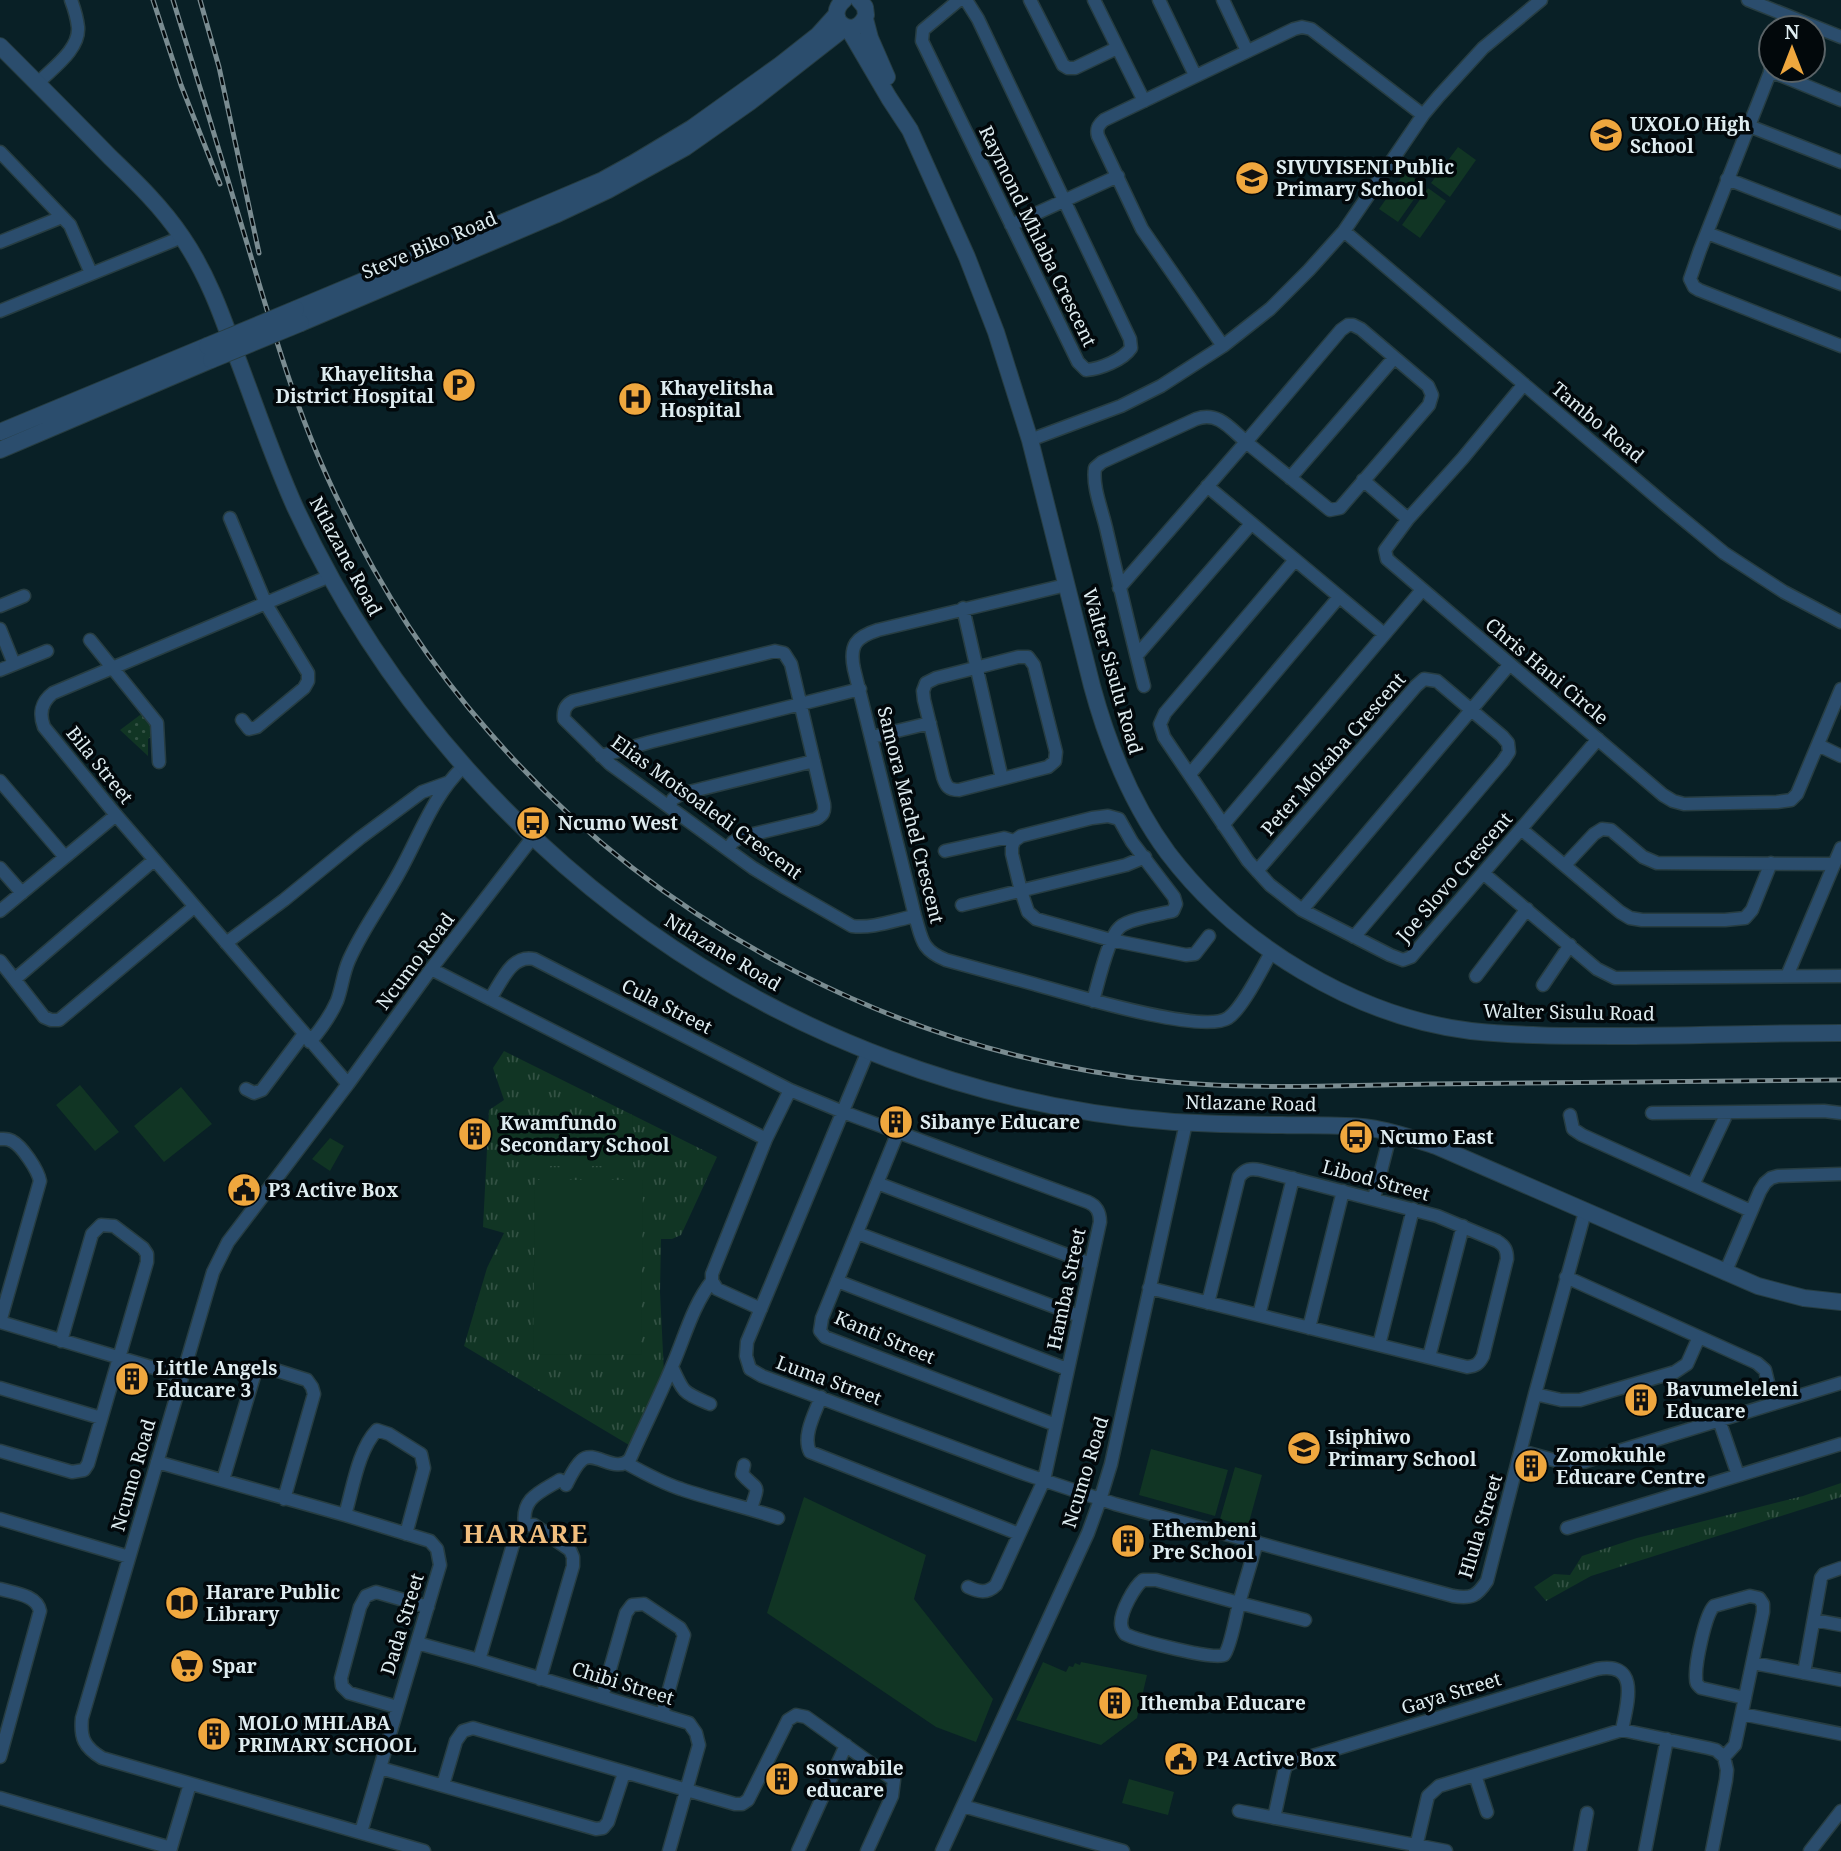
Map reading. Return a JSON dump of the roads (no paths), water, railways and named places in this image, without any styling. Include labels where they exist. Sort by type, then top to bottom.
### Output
[{"type":"street","points":[[37,84],[72,49],[76,41],[78,27],[71,0]]},
{"type":"street","points":[[864,10],[880,0]]},
{"type":"street","name":"Raymond Mhlaba Crescent","points":[[959,0],[925,27],[921,37],[1077,362],[1086,370],[1096,369],[1129,352],[1130,339],[978,19],[966,0]]},
{"type":"street","points":[[1030,0],[1063,65],[1068,68],[1075,68],[1118,48]]},
{"type":"street","points":[[1094,0],[1144,101]]},
{"type":"street","points":[[1159,0],[1195,75]]},
{"type":"street","points":[[1223,0],[1247,51]]},
{"type":"street","points":[[1030,440],[1121,405],[1161,386],[1223,346],[1270,309],[1344,230],[1423,116],[1483,48],[1541,0]]},
{"type":"street","points":[[1748,0],[1774,14]]},
{"type":"street","name":"Steve Biko Road","points":[[0,432],[299,316],[603,180],[692,128],[818,35],[842,13],[856,28],[864,10]]},
{"type":"street","name":"Walter Sisulu Road","points":[[864,10],[870,38],[967,257],[996,332],[1030,440],[1102,724],[1136,802],[1187,876],[1228,917],[1272,951],[1314,978],[1352,998],[1416,1020],[1469,1030],[1550,1036],[1841,1033]]},
{"type":"street","name":"Walter Sisulu Road","points":[[842,13],[889,98],[905,121]]},
{"type":"street","points":[[1223,346],[1150,243],[1098,136],[1097,128],[1104,120],[1195,75],[1302,27],[1311,29],[1423,116]]},
{"type":"street","name":"Ntlazane Road","points":[[0,46],[148,195],[182,237],[210,287],[275,462],[296,509],[330,576],[387,668],[417,710],[503,809],[572,873],[626,916],[703,968],[778,1010],[869,1051],[930,1073],[1018,1098],[1113,1116],[1230,1125],[1338,1125],[1391,1132],[1436,1146],[1725,1273],[1774,1291],[1841,1302]]},
{"type":"street","points":[[1766,84],[1690,279],[1693,287],[1841,346]]},
{"type":"street","points":[[1804,84],[1841,100]]},
{"type":"street","points":[[1749,126],[1841,162]]},
{"type":"street","points":[[0,152],[70,225],[91,273]]},
{"type":"street","points":[[0,171],[13,166]]},
{"type":"street","points":[[1012,225],[1118,176]]},
{"type":"street","points":[[1727,179],[1841,223]]},
{"type":"street","points":[[0,242],[62,217]]},
{"type":"street","name":"Tambo Road","points":[[1344,230],[1724,553],[1784,592],[1841,622]]},
{"type":"street","points":[[1707,233],[1841,284]]},
{"type":"street","points":[[0,310],[182,237]]},
{"type":"street","points":[[1119,588],[1246,442],[1345,327],[1353,326],[1361,330],[1431,390],[1429,405],[1340,508],[1333,510],[1327,509],[1246,442],[1219,419],[1208,415],[1102,462],[1095,468],[1094,477],[1119,588],[1144,686]]},
{"type":"street","name":"Steve Biko Road","points":[[0,450],[209,353]]},
{"type":"street","points":[[1290,478],[1394,358]]},
{"type":"street","name":"Chris Hani Circle","points":[[1524,384],[1408,519],[1388,545],[1384,553],[1387,559],[1672,801],[1684,804],[1791,800],[1797,794],[1841,689]]},
{"type":"street","points":[[1363,480],[1408,519]]},
{"type":"street","points":[[1207,486],[1384,634]]},
{"type":"street","points":[[230,518],[266,604],[308,673],[304,688],[254,728],[249,729],[242,720]]},
{"type":"street","points":[[1137,655],[1251,524]]},
{"type":"street","name":"Joe Slovo Crescent","points":[[1295,560],[1160,721],[1164,737],[1256,871],[1302,910],[1399,959],[1411,957],[1598,739]]},
{"type":"street","name":"Bila Street","points":[[330,576],[53,693],[44,702],[41,715],[44,727],[116,815],[348,1084]]},
{"type":"street","name":"Samora Machel Crescent","points":[[1066,584],[865,634],[852,652],[915,916],[927,950],[946,960],[1116,1007],[1205,1022],[1227,1019],[1245,997],[1272,951]]},
{"type":"street","points":[[1223,825],[1422,590]]},
{"type":"street","points":[[0,606],[24,596]]},
{"type":"street","points":[[1190,774],[1339,597]]},
{"type":"street","points":[[963,608],[1002,779]]},
{"type":"street","points":[[0,629],[13,664]]},
{"type":"street","points":[[90,640],[157,723],[159,762]]},
{"type":"street","points":[[0,670],[47,651]]},
{"type":"street","name":"Elias Motsoaledi Crescent","points":[[800,704],[789,658],[784,653],[775,651],[572,701],[564,710],[564,719],[610,764],[727,849],[784,887],[852,926],[860,927],[915,916]]},
{"type":"street","points":[[1018,657],[1028,657],[1032,660],[1056,757],[1048,767],[959,790],[950,789],[947,787],[930,723],[923,691],[926,683],[1018,657]]},
{"type":"street","points":[[1302,910],[1510,664]]},
{"type":"street","name":"Peter Mokaba Crescent","points":[[1256,871],[1420,681],[1437,681],[1502,736],[1509,752],[1354,937]]},
{"type":"street","points":[[601,756],[860,689]]},
{"type":"street","points":[[727,849],[741,837],[822,816],[825,808],[800,704]]},
{"type":"street","points":[[872,737],[930,723]]},
{"type":"street","points":[[1818,745],[1841,756]]},
{"type":"street","points":[[669,807],[673,799],[681,794],[814,761]]},
{"type":"street","points":[[246,1089],[254,1093],[262,1090],[307,1038],[327,1021],[337,1000],[348,963],[365,928],[400,872],[447,783],[464,766]]},
{"type":"street","points":[[0,781],[65,858]]},
{"type":"street","points":[[226,943],[422,792],[447,783]]},
{"type":"street","points":[[0,911],[116,815]]},
{"type":"street","points":[[1093,1001],[1111,940],[1119,927],[1128,922],[1174,911],[1174,897],[1132,842],[1119,819],[1108,816],[1092,818],[1021,836],[1014,841],[1012,855],[1028,912],[1036,919],[1111,940],[1186,955],[1195,954],[1209,936]]},
{"type":"street","points":[[1521,829],[1630,918],[1642,920],[1745,918],[1749,915],[1771,863]]},
{"type":"street","points":[[1565,865],[1602,829],[1611,830],[1643,858],[1657,863],[1834,864]]},
{"type":"street","name":"Ncumo Road","points":[[424,1851],[102,1758],[89,1750],[81,1733],[82,1718],[181,1376],[217,1262],[228,1242],[533,837]]},
{"type":"street","points":[[945,851],[1004,838],[1014,841]]},
{"type":"street","points":[[1787,976],[1841,848]]},
{"type":"street","points":[[962,905],[1145,858]]},
{"type":"street","points":[[15,979],[154,860]]},
{"type":"street","points":[[0,868],[22,893]]},
{"type":"street","points":[[1483,873],[1601,972],[1615,978],[1841,976]]},
{"type":"street","points":[[0,961],[44,1017],[59,1020],[194,907]]},
{"type":"street","points":[[1476,976],[1527,909]]},
{"type":"street","points":[[1543,985],[1570,945]]},
{"type":"street","name":"Cula Street","points":[[490,999],[514,962],[524,958],[534,959],[790,1090],[843,1112]]},
{"type":"street","points":[[431,969],[766,1139]]},
{"type":"street","name":"Luma Street","points":[[869,1051],[747,1342],[746,1356],[750,1369],[762,1376],[1100,1500]]},
{"type":"street","points":[[525,1525],[527,1504],[533,1496],[563,1483],[582,1459],[620,1465],[630,1459],[672,1367],[696,1306],[712,1281],[712,1274],[766,1139],[790,1090]]},
{"type":"street","name":"Hamba Street","points":[[843,1112],[1091,1203],[1099,1212],[1100,1222],[1044,1480],[996,1585],[983,1592],[968,1587]]},
{"type":"street","points":[[1652,1113],[1841,1113]]},
{"type":"street","points":[[1693,1185],[1727,1113]]},
{"type":"street","points":[[1570,1115],[1573,1129],[1582,1135],[1751,1211]]},
{"type":"street","name":"Ncumo Road","points":[[942,1851],[1061,1595],[1100,1500],[1111,1464],[1186,1123]]},
{"type":"street","name":"Kanti Street","points":[[898,1132],[837,1281],[820,1331],[825,1336],[1056,1425]]},
{"type":"street","points":[[1374,1198],[1391,1132]]},
{"type":"street","points":[[0,1139],[15,1143],[37,1170],[40,1181],[0,1322],[181,1376]]},
{"type":"street","name":"Libod Street","points":[[1208,1303],[1243,1172],[1255,1169],[1293,1178],[1437,1216],[1504,1245],[1507,1259],[1480,1363],[1467,1367],[1429,1357]]},
{"type":"street","points":[[1725,1273],[1765,1183],[1771,1178],[1793,1175],[1841,1174]]},
{"type":"street","points":[[1259,1315],[1293,1178]]},
{"type":"street","points":[[877,1183],[1091,1264]]},
{"type":"street","points":[[1309,1328],[1343,1191]]},
{"type":"street","points":[[1379,1345],[1413,1209]]},
{"type":"street","name":"Hlula Street","points":[[1100,1500],[1466,1598],[1479,1593],[1488,1581],[1585,1212]]},
{"type":"street","points":[[0,1451],[66,1470],[84,1470],[90,1460],[147,1262],[147,1254],[143,1248],[114,1226],[101,1225],[92,1234],[61,1341]]},
{"type":"street","points":[[1149,1288],[1429,1357],[1463,1226]]},
{"type":"street","points":[[857,1233],[1079,1316]]},
{"type":"street","points":[[1566,1278],[1762,1367],[1768,1378],[1773,1403]]},
{"type":"street","points":[[712,1281],[720,1290],[761,1310]]},
{"type":"street","points":[[837,1281],[1068,1369]]},
{"type":"street","points":[[1535,1394],[1561,1401],[1580,1400],[1675,1372],[1687,1364],[1699,1337]]},
{"type":"street","points":[[672,1367],[683,1390],[710,1404]]},
{"type":"street","points":[[222,1480],[255,1373],[269,1368],[307,1380],[314,1394],[284,1499]]},
{"type":"street","points":[[1521,1451],[1557,1461],[1583,1462],[1841,1383]]},
{"type":"street","points":[[0,1388],[101,1418]]},
{"type":"street","points":[[821,1397],[807,1439],[807,1449],[810,1452],[1019,1534]]},
{"type":"street","points":[[1719,1420],[1738,1475]]},
{"type":"street","points":[[345,1515],[368,1440],[377,1430],[389,1434],[421,1454],[424,1468],[406,1534]]},
{"type":"street","points":[[1567,1528],[1841,1444]]},
{"type":"street","name":"Dada Street","points":[[157,1462],[430,1541],[438,1549],[440,1565],[361,1832]]},
{"type":"street","points":[[626,1463],[678,1488],[778,1518]]},
{"type":"street","points":[[744,1465],[742,1474],[757,1490],[751,1508]]},
{"type":"street","points":[[0,1520],[129,1557]]},
{"type":"street","points":[[479,1660],[517,1531],[525,1525],[534,1524],[570,1550],[573,1558],[573,1566],[540,1679]]},
{"type":"street","points":[[1256,1542],[1240,1603],[1228,1648],[1221,1657],[1125,1634],[1121,1625],[1122,1615],[1135,1588],[1143,1580],[1156,1580],[1240,1603],[1305,1620]]},
{"type":"street","points":[[1804,1673],[1821,1578],[1824,1574],[1841,1568]]},
{"type":"street","points":[[0,1589],[33,1599],[39,1605],[40,1611],[0,1757]]},
{"type":"street","points":[[397,1707],[349,1693],[342,1686],[341,1678],[360,1608],[366,1596],[376,1592],[428,1607]]},
{"type":"street","points":[[1724,1757],[1735,1745],[1753,1663],[1763,1612],[1763,1604],[1755,1596],[1711,1609],[1705,1622],[1696,1675],[1701,1688],[1745,1699]]},
{"type":"street","points":[[602,1697],[626,1613],[632,1605],[644,1604],[680,1628],[684,1635],[662,1715]]},
{"type":"street","points":[[1814,1620],[1841,1625]]},
{"type":"street","name":"Chibi Street","points":[[417,1643],[689,1723],[696,1733],[699,1745],[668,1851]]},
{"type":"street","points":[[1753,1663],[1841,1680]]},
{"type":"street","name":"Gaya Street","points":[[1274,1818],[1286,1766],[1293,1762],[1604,1667],[1618,1669],[1625,1675],[1628,1683],[1627,1708],[1622,1730]]},
{"type":"street","points":[[1742,1714],[1841,1734]]},
{"type":"street","points":[[443,1786],[456,1741],[463,1731],[473,1728],[624,1773],[742,1804],[748,1800],[788,1720],[796,1715],[806,1717],[894,1780],[892,1796],[867,1851]]},
{"type":"street","points":[[1416,1848],[1427,1796],[1439,1786],[1622,1730],[1716,1750],[1724,1757],[1726,1780],[1712,1851]]},
{"type":"street","points":[[1645,1851],[1667,1739]]},
{"type":"street","points":[[798,1851],[846,1745]]},
{"type":"street","points":[[380,1768],[596,1829],[603,1828],[608,1822],[624,1773]]},
{"type":"street","points":[[1475,1774],[1488,1812]]},
{"type":"street","points":[[0,1798],[170,1850],[190,1784]]},
{"type":"street","points":[[963,1806],[1123,1851]]},
{"type":"street","points":[[1239,1811],[1416,1848],[1446,1851]]},
{"type":"street","points":[[1810,1851],[1841,1811]]},
{"type":"street","points":[[1580,1851],[1587,1813]]},
{"type":"railway","points":[[153,0],[181,85],[220,184]]},
{"type":"railway","points":[[173,0],[289,380],[326,475],[389,596],[468,707],[558,804],[632,867],[712,924],[797,972],[886,1013],[979,1045],[1074,1068],[1171,1082],[1302,1086],[1841,1080]]},
{"type":"railway","points":[[200,0],[219,67],[259,253]]},
{"type":"place","name":"UXOLO High School","points":[[1606,135]]},
{"type":"place","name":"SIVUYISENI Public Primary School","points":[[1252,178]]},
{"type":"place","name":"Khayelitsha District Hospital","points":[[459,385]]},
{"type":"place","name":"Khayelitsha Hospital","points":[[635,399]]},
{"type":"place","name":"Ncumo West","points":[[533,823]]},
{"type":"place","name":"Sibanye Educare","points":[[896,1122]]},
{"type":"place","name":"Kwamfundo Secondary School","points":[[475,1134]]},
{"type":"place","name":"Ncumo East","points":[[1356,1137]]},
{"type":"place","name":"P3 Active Box","points":[[244,1190]]},
{"type":"place","name":"Little Angels Educare 3","points":[[132,1379]]},
{"type":"place","name":"Bavumeleleni Educare","points":[[1641,1400]]},
{"type":"place","name":"Isiphiwo Primary School","points":[[1304,1448]]},
{"type":"place","name":"Zomokuhle Educare Centre","points":[[1531,1466]]},
{"type":"place","name":"Ethembeni Pre School","points":[[1128,1541]]},
{"type":"place","name":"Harare Public Library","points":[[182,1603]]},
{"type":"place","name":"Spar","points":[[187,1666]]},
{"type":"place","name":"Ithemba Educare","points":[[1115,1703]]},
{"type":"place","name":"MOLO MHLABA PRIMARY SCHOOL","points":[[214,1734]]},
{"type":"place","name":"P4 Active Box","points":[[1181,1759]]},
{"type":"place","name":"sonwabile educare","points":[[782,1779]]},
{"type":"district","name":"HARARE","points":[[526,1533]]}]
